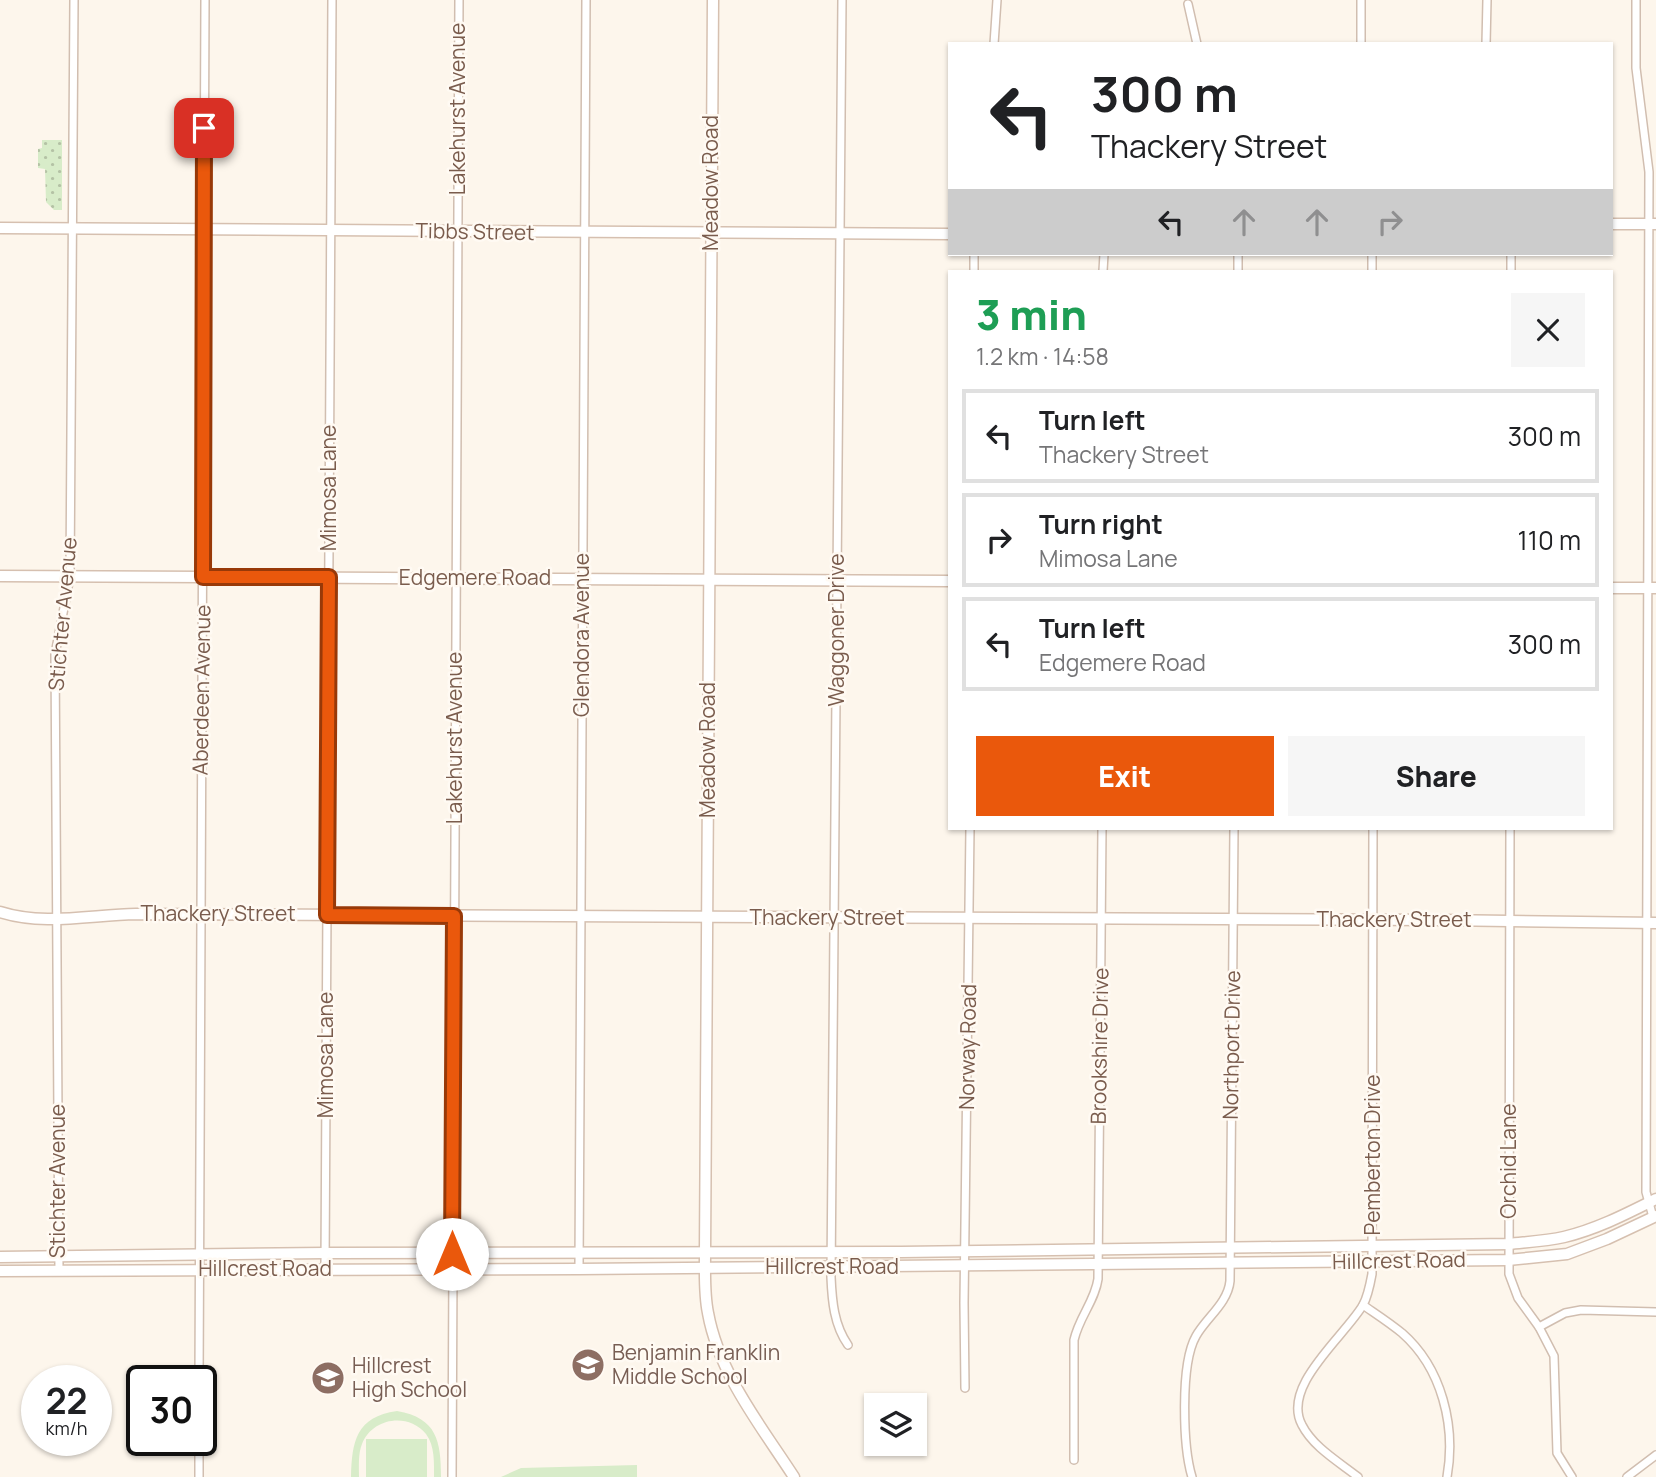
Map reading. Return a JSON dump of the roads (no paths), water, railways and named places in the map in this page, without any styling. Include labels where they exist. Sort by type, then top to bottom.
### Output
[{"type":"street","name":"Stichter Avenue","points":[[58,1271],[55,654],[70,577],[74,0]]},
{"type":"street","name":"Aberdeen Avenue","points":[[199,1365],[205,0]]},
{"type":"street","name":"Mimosa Lane","points":[[325,1269],[332,0]]},
{"type":"street","name":"Lakehurst Avenue","points":[[452,1477],[459,0]]},
{"type":"street","name":"Glendora Avenue","points":[[579,1269],[586,0]]},
{"type":"street","name":"Meadow Road","points":[[713,0],[705,1268],[708,1314],[719,1351],[728,1372],[794,1477]]},
{"type":"street","name":"Waggoner Drive","points":[[842,0],[831,1260],[833,1306],[839,1328],[848,1345]]},
{"type":"street","points":[[994,42],[997,0]]},
{"type":"street","points":[[1361,0],[1361,42]]},
{"type":"street","points":[[1486,42],[1487,0]]},
{"type":"street","points":[[1636,0],[1636,68],[1647,151],[1652,224],[1654,1217]]},
{"type":"street","points":[[1188,4],[1197,42]]},
{"type":"street","points":[[1613,223],[1652,224]]},
{"type":"street","name":"Tibbs Street","points":[[0,228],[948,234]]},
{"type":"street","name":"Edgemere Road","points":[[0,576],[948,581]]},
{"type":"street","points":[[1613,587],[1652,588]]},
{"type":"street","name":"Norway Road","points":[[965,1388],[970,830]]},
{"type":"street","name":"Brookshire Drive","points":[[1074,1460],[1074,1340],[1079,1322],[1095,1295],[1098,1265],[1102,830]]},
{"type":"street","name":"Northport Drive","points":[[1230,1263],[1234,830]]},
{"type":"street","name":"Pemberton Drive","points":[[1357,1477],[1311,1438],[1299,1418],[1297,1404],[1300,1391],[1308,1377],[1363,1305],[1370,1287],[1373,1262],[1373,830]]},
{"type":"street","name":"Orchid Lane","points":[[1510,830],[1508,1260],[1513,1288],[1539,1327],[1556,1363],[1557,1453],[1572,1477]]},
{"type":"street","name":"Thackery Street","points":[[0,912],[30,919],[57,920],[114,914],[200,914],[1652,923]]},
{"type":"street","name":"Hillcrest Road","points":[[0,1271],[705,1268],[966,1251],[1509,1244],[1563,1237],[1623,1216],[1652,1201]]},
{"type":"street","name":"Hillcrest Road","points":[[0,1257],[325,1253],[705,1253],[966,1266],[1508,1260],[1567,1254],[1654,1217]]},
{"type":"street","points":[[1192,1477],[1186,1450],[1187,1361],[1196,1335],[1227,1294],[1230,1287],[1230,1263]]},
{"type":"street","points":[[1363,1305],[1404,1335],[1443,1393],[1448,1421],[1447,1477]]},
{"type":"street","points":[[1539,1327],[1565,1313],[1581,1310],[1656,1312]]},
{"type":"street","points":[[1627,1477],[1656,1455]]},
{"type":"street","points":[[199,1456],[199,1477]]},
{"type":"place","name":"Benjamin Franklin Middle School","points":[[588,1365]]},
{"type":"place","name":"Hillcrest High School","points":[[328,1378]]}]
